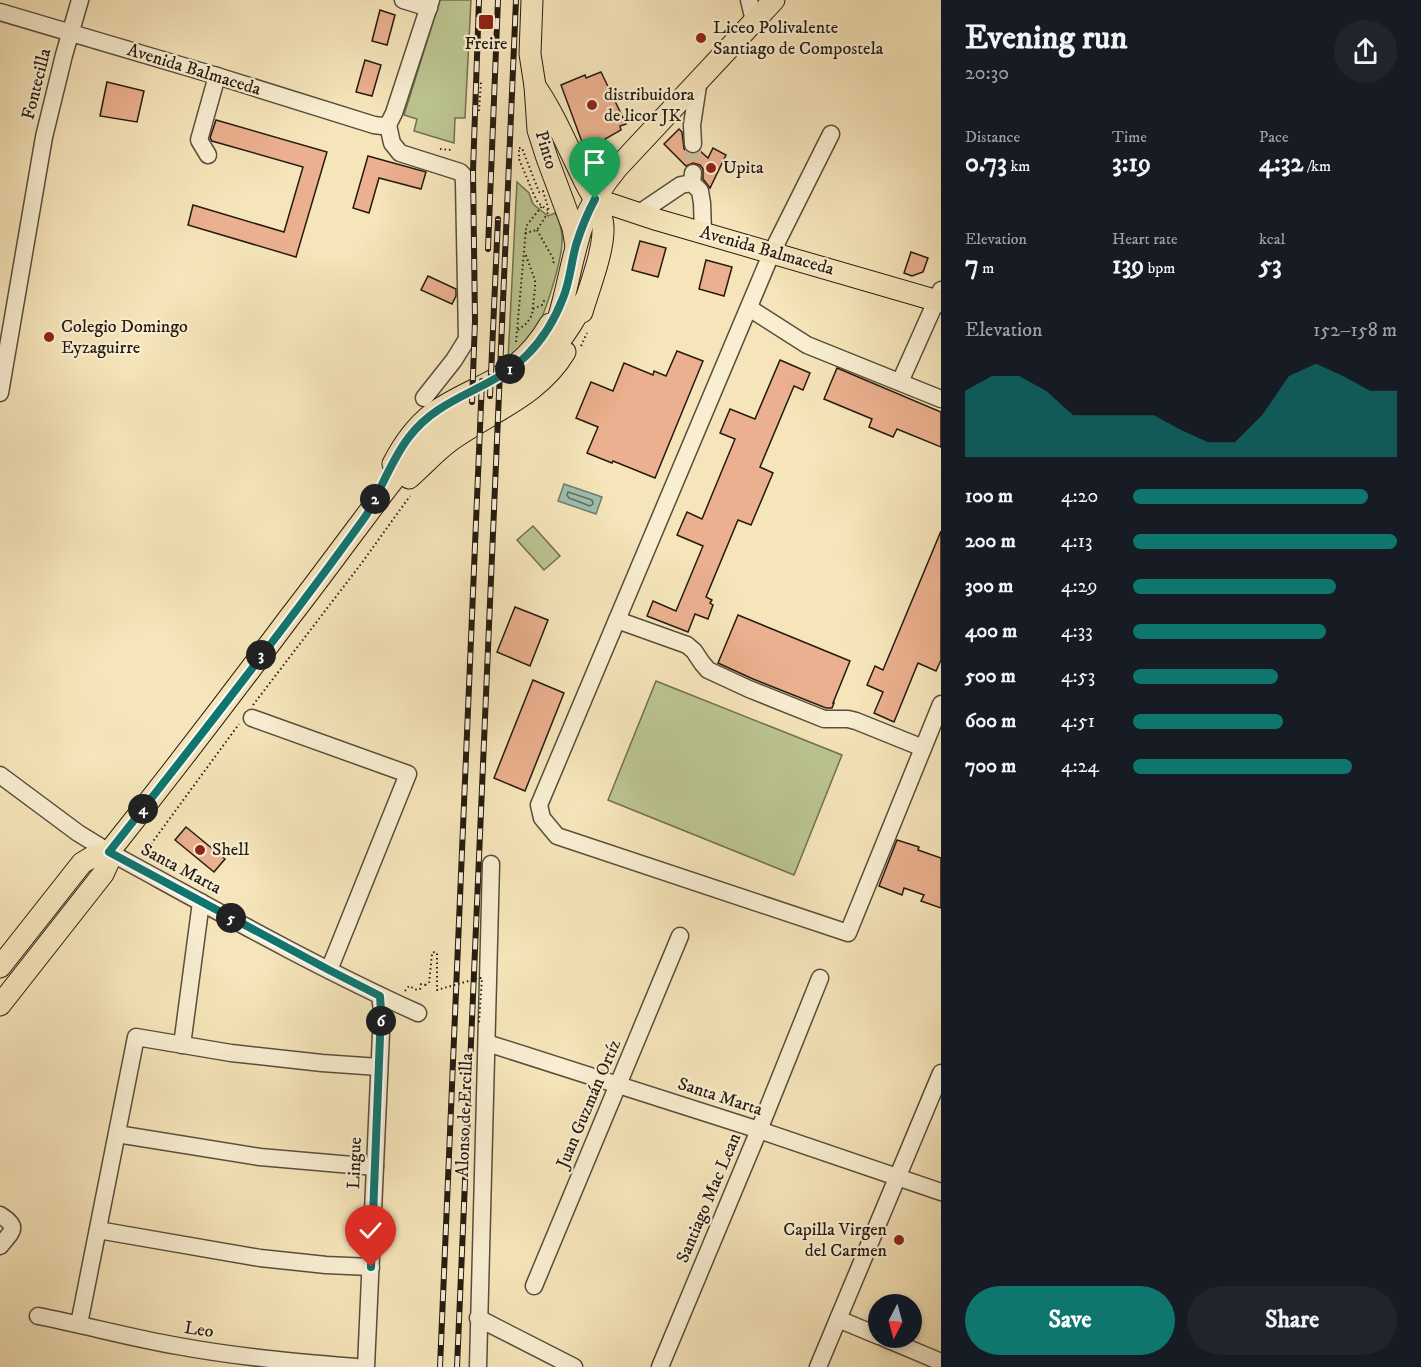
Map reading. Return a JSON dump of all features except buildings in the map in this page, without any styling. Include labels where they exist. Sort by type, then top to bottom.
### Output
[{"type":"main road","name":"Pinto","points":[[532,0],[530,54],[535,86],[536,117],[542,142],[573,228],[576,246]]},
{"type":"main road","points":[[367,514],[399,452],[411,434],[426,419],[447,404],[502,375],[526,356],[546,332],[554,319],[554,298],[584,223],[602,187],[617,168],[774,0]]},
{"type":"main road","name":"Pinto","points":[[535,86],[553,114],[602,218],[603,235],[585,300]]},
{"type":"main road","name":"Avenida Balmaceda","points":[[595,199],[703,233],[939,297]]},
{"type":"main road","points":[[539,363],[558,322],[554,298]]},
{"type":"main road","points":[[0,967],[82,863],[109,852],[229,699],[367,514],[425,442],[456,417],[508,386],[539,363],[568,331],[585,300]]},
{"type":"main road","points":[[367,514],[451,441],[515,402],[547,376],[564,354],[579,321],[585,300]]},
{"type":"main road","points":[[0,1005],[103,874],[110,861],[109,852]]},
{"type":"street","name":"Fontecilla","points":[[0,393],[5,334],[44,137],[80,0]]},
{"type":"street","points":[[404,0],[430,4],[395,110],[388,124],[392,143],[400,153],[460,172],[464,182],[466,339],[454,360],[424,398]]},
{"type":"street","points":[[749,0],[754,21]]},
{"type":"street","name":"Avenida Balmaceda","points":[[0,12],[374,125],[388,124]]},
{"type":"street","points":[[208,155],[199,140],[217,76]]},
{"type":"street","points":[[693,144],[692,125],[699,79]]},
{"type":"street","points":[[831,134],[772,252],[539,805],[542,818],[557,836],[848,933],[941,704]]},
{"type":"street","points":[[638,214],[693,178],[700,191],[703,233]]},
{"type":"street","points":[[900,382],[939,297]]},
{"type":"street","points":[[749,308],[807,345],[941,399]]},
{"type":"street","points":[[617,620],[687,645],[708,670],[749,690],[824,718],[856,721],[923,747]]},
{"type":"street","points":[[247,717],[408,774],[329,970]]},
{"type":"street","name":"Santa Marta","points":[[0,775],[78,833],[109,852],[329,970],[418,1013]]},
{"type":"street","name":"Alonso de Ercilla","points":[[478,1367],[492,864]]},
{"type":"street","points":[[182,1045],[201,902]]},
{"type":"street","name":"Juan Guzmán Ortíz","points":[[534,1286],[680,936]]},
{"type":"street","name":"Santiago Mac Lean","points":[[660,1367],[820,978]]},
{"type":"street","name":"Lingue","points":[[366,1367],[380,996]]},
{"type":"street","points":[[79,1324],[136,1037],[278,1059],[379,1068]]},
{"type":"street","name":"Santa Marta","points":[[487,1043],[759,1130],[941,1192]]},
{"type":"street","points":[[818,1367],[941,1072]]},
{"type":"street","points":[[117,1134],[260,1157],[375,1167]]},
{"type":"street","points":[[0,1215],[10,1221],[13,1227],[0,1246]]},
{"type":"street","points":[[98,1230],[260,1258],[371,1267]]},
{"type":"street","name":"Leo","points":[[38,1316],[201,1350],[356,1367]]},
{"type":"street","points":[[478,1318],[574,1367]]},
{"type":"street","points":[[838,1319],[868,1331]]},
{"type":"street","points":[[908,1348],[941,1362]]},
{"type":"path","points":[[479,111],[481,82]]},
{"type":"path","points":[[525,233],[537,230],[549,211],[543,191],[539,192],[522,148],[519,148],[519,159],[534,195],[549,211]]},
{"type":"path","points":[[516,342],[525,233],[527,225],[542,206]]},
{"type":"path","points":[[537,230],[554,260],[552,269]]},
{"type":"path","points":[[517,331],[530,320],[533,309],[535,280],[524,250]]},
{"type":"path","points":[[533,309],[554,298]]},
{"type":"path","points":[[580,347],[588,330]]},
{"type":"path","points":[[135,866],[361,564],[412,492]]},
{"type":"path","points":[[425,985],[429,983],[433,952],[437,953],[437,990],[482,978],[479,1023]]},
{"type":"green space","points":[[440,0],[471,0],[465,118],[455,118],[454,143],[414,131],[417,119],[404,115]]},
{"type":"green space","points":[[517,182],[529,193],[533,204],[548,216],[555,213],[561,229],[562,245],[556,274],[535,333],[522,349],[508,360]]},
{"type":"green space","points":[[533,526],[560,556],[544,570],[517,540]]},
{"type":"green space","points":[[656,681],[842,755],[794,875],[608,800]]},
{"type":"water","points":[[564,484],[602,497],[596,514],[558,501]]},
{"type":"tunnel","points":[[693,144],[693,173]]},
{"type":"railway","points":[[472,402],[475,321],[473,171],[479,0]]},
{"type":"railway","points":[[488,249],[498,0]]},
{"type":"railway","points":[[457,1367],[516,0]]},
{"type":"railway","points":[[490,396],[498,219]]},
{"type":"railway","points":[[440,1367],[482,381]]},
{"type":"place","name":"Freire","points":[[486,22]]},
{"type":"place","name":"Liceo Polivalente Santiago de Compostela","points":[[701,38]]},
{"type":"place","name":"distribuidora de licor JK","points":[[592,105]]},
{"type":"place","name":"Upita","points":[[711,168]]},
{"type":"place","name":"Colegio Domingo Eyzaguirre","points":[[49,337]]},
{"type":"place","name":"Shell","points":[[200,850]]},
{"type":"place","name":"Capilla Virgen del Carmen","points":[[899,1240]]},
{"type":"route","points":[[371,1267],[380,996],[109,852],[222,708],[367,514],[399,452],[411,434],[426,419],[447,404],[515,366],[546,332],[564,297],[576,246],[595,199]]}]
